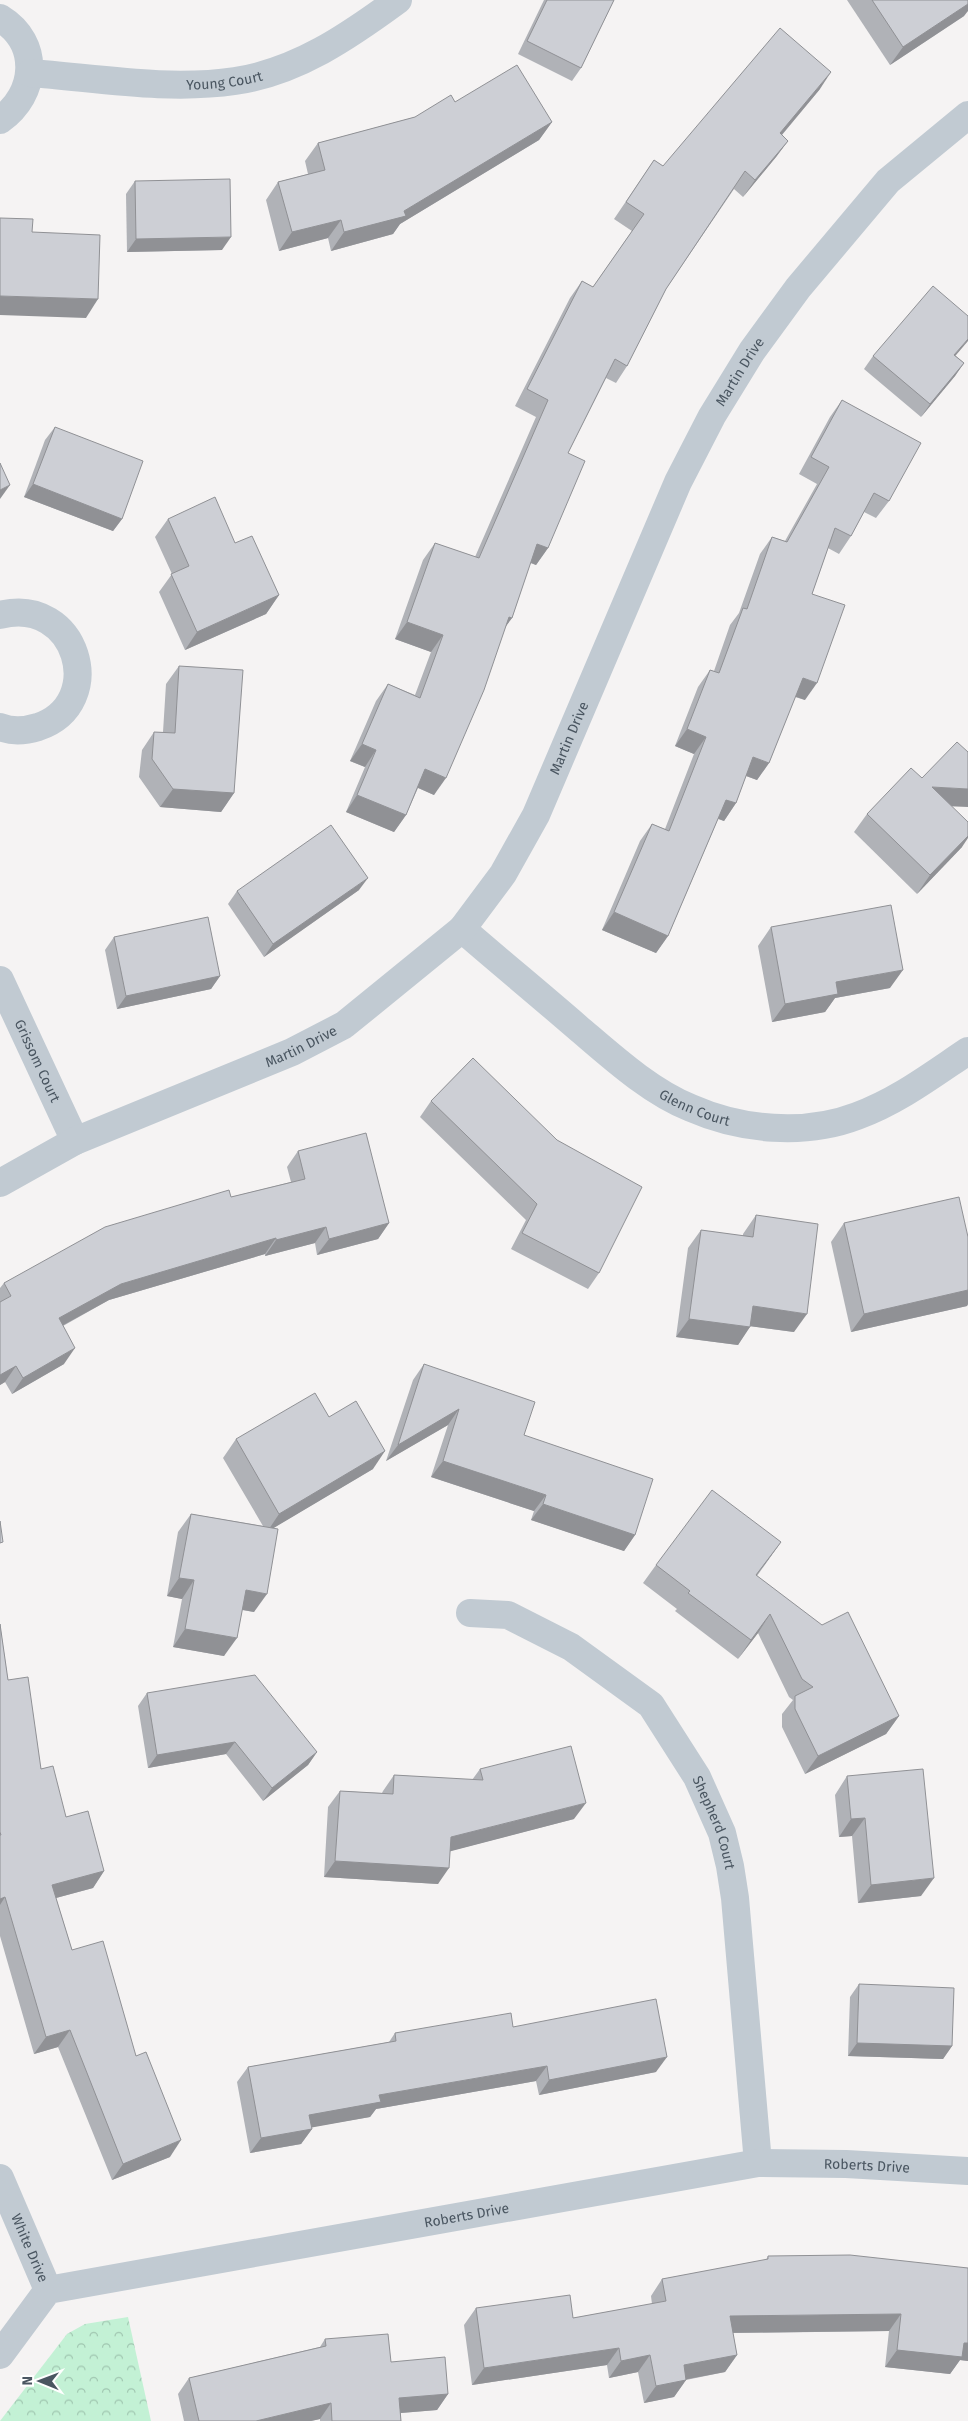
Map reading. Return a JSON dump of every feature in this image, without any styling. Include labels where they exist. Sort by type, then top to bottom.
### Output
[{"type":"street","name":"Young Court","points":[[30,74],[179,85],[236,81],[281,69],[313,55],[355,32],[398,0]]},
{"type":"street","points":[[0,18],[9,23],[21,37],[28,55],[30,74],[24,94],[13,111],[0,120]]},
{"type":"street","name":"Martin Drive","points":[[0,1183],[75,1141],[292,1052],[344,1026],[462,929],[503,874],[536,816],[678,482],[712,416],[752,351],[798,288],[888,181],[968,114]]},
{"type":"street","points":[[0,615],[20,611],[38,615],[55,624],[68,638],[76,656],[78,674],[74,694],[63,712],[47,724],[28,730],[7,730],[0,727]]},
{"type":"street","name":"Glenn Court","points":[[462,929],[608,1053],[668,1096],[690,1108],[725,1121],[780,1128],[828,1124],[856,1116],[899,1098],[968,1051]]},
{"type":"street","name":"Grissom Court","points":[[0,980],[75,1141]]},
{"type":"street","name":"Shepherd Court","points":[[470,1613],[508,1615],[570,1646],[651,1705],[697,1777],[722,1833],[730,1866],[735,1898],[758,2162]]},
{"type":"street","name":"Roberts Drive","points":[[48,2290],[758,2162],[856,2164],[968,2171]]},
{"type":"street","name":"White Drive","points":[[0,2178],[48,2290]]},
{"type":"street","points":[[0,2355],[48,2290]]},
{"type":"green space","points":[[128,2317],[151,2421],[0,2421],[67,2334],[85,2324]]},
{"type":"building","points":[[547,0],[614,0],[581,68],[527,41]]},
{"type":"building","points":[[872,0],[968,0],[968,4],[903,47]]},
{"type":"building","points":[[780,28],[831,72],[780,133],[788,141],[755,180],[745,171],[666,289],[627,366],[615,359],[568,453],[585,461],[548,548],[537,544],[512,618],[509,617],[484,690],[446,778],[425,769],[406,815],[357,795],[376,750],[362,744],[388,684],[420,698],[443,635],[407,622],[435,543],[479,558],[548,400],[527,389],[582,281],[593,287],[644,214],[626,202],[654,160],[663,166]]},
{"type":"building","points":[[517,65],[552,122],[404,211],[406,216],[344,232],[341,220],[292,232],[278,182],[325,170],[318,143],[415,117],[451,95],[455,102]]},
{"type":"building","points":[[230,179],[231,237],[136,239],[135,181]]},
{"type":"building","points":[[0,218],[33,219],[32,232],[100,235],[98,299],[0,296]]},
{"type":"building","points":[[933,286],[968,316],[968,339],[954,355],[964,363],[930,404],[873,356]]},
{"type":"building","points":[[842,400],[921,443],[889,501],[874,493],[851,536],[835,528],[812,594],[845,605],[817,683],[803,678],[769,763],[753,757],[736,803],[726,800],[668,936],[614,912],[652,824],[669,831],[706,737],[687,729],[710,670],[719,673],[743,608],[747,609],[772,537],[787,542],[829,467],[811,457]]},
{"type":"building","points":[[55,427],[143,461],[122,519],[33,484]]},
{"type":"building","points":[[0,463],[10,485],[0,490]]},
{"type":"building","points":[[215,497],[235,543],[252,536],[279,595],[197,632],[171,574],[189,566],[168,519]]},
{"type":"building","points":[[179,666],[243,670],[234,793],[173,789],[152,759],[154,732],[175,733]]},
{"type":"building","points":[[957,742],[968,752],[968,789],[932,787],[968,822],[968,836],[930,875],[867,814],[911,768],[922,778]]},
{"type":"building","points":[[331,825],[368,878],[273,944],[237,891]]},
{"type":"building","points":[[891,905],[903,970],[836,982],[838,994],[785,1004],[771,927]]},
{"type":"building","points":[[208,917],[220,976],[126,996],[114,937]]},
{"type":"building","points":[[473,1058],[557,1140],[642,1187],[599,1273],[522,1233],[537,1204],[431,1101]]},
{"type":"building","points":[[366,1133],[389,1223],[329,1239],[326,1227],[276,1240],[276,1238],[121,1284],[59,1318],[75,1348],[23,1378],[16,1366],[0,1375],[0,1302],[11,1296],[4,1283],[105,1227],[229,1190],[231,1197],[305,1179],[298,1151]]},
{"type":"building","points":[[959,1197],[968,1237],[968,1290],[864,1314],[844,1223]]},
{"type":"building","points":[[756,1215],[818,1224],[807,1314],[753,1306],[750,1327],[689,1319],[701,1230],[753,1237]]},
{"type":"building","points":[[424,1364],[535,1402],[524,1435],[653,1479],[635,1535],[543,1504],[546,1495],[443,1461],[459,1409],[398,1445]]},
{"type":"building","points":[[315,1393],[329,1417],[356,1401],[385,1451],[279,1514],[236,1439]]},
{"type":"building","points":[[712,1490],[781,1542],[756,1575],[822,1625],[848,1612],[899,1716],[818,1756],[795,1709],[795,1696],[813,1687],[802,1679],[770,1614],[751,1640],[688,1593],[690,1591],[656,1565]]},
{"type":"building","points":[[191,1514],[278,1529],[267,1594],[246,1590],[237,1638],[185,1629],[194,1580],[179,1578]]},
{"type":"building","points":[[0,1521],[3,1542],[0,1543]]},
{"type":"building","points":[[0,1624],[8,1680],[28,1677],[41,1769],[53,1766],[66,1817],[88,1811],[104,1871],[52,1885],[72,1950],[103,1941],[136,2056],[146,2052],[181,2140],[123,2164],[70,2030],[46,2037],[5,1897],[0,1899]]},
{"type":"building","points":[[255,1675],[317,1752],[272,1788],[235,1742],[157,1755],[147,1693]]},
{"type":"building","points":[[571,1746],[586,1803],[451,1837],[449,1868],[335,1861],[340,1791],[393,1794],[394,1775],[483,1780],[480,1769]]},
{"type":"building","points":[[923,1769],[934,1878],[871,1885],[865,1818],[851,1819],[847,1776]]},
{"type":"building","points":[[859,1984],[954,1988],[952,2046],[857,2043]]},
{"type":"building","points":[[656,1999],[667,2057],[549,2080],[547,2066],[379,2095],[381,2102],[309,2115],[312,2129],[261,2138],[248,2067],[396,2041],[395,2033],[511,2013],[513,2027]]},
{"type":"building","points":[[850,2255],[968,2268],[968,2343],[964,2343],[962,2357],[897,2350],[901,2314],[730,2316],[737,2355],[684,2365],[686,2380],[656,2386],[650,2355],[621,2361],[619,2348],[484,2368],[476,2308],[570,2295],[573,2318],[666,2301],[662,2279],[768,2259],[768,2256]]},
{"type":"building","points":[[388,2334],[391,2362],[445,2357],[448,2394],[399,2398],[401,2421],[332,2421],[331,2403],[256,2421],[199,2421],[189,2378],[326,2346],[325,2339]]}]
